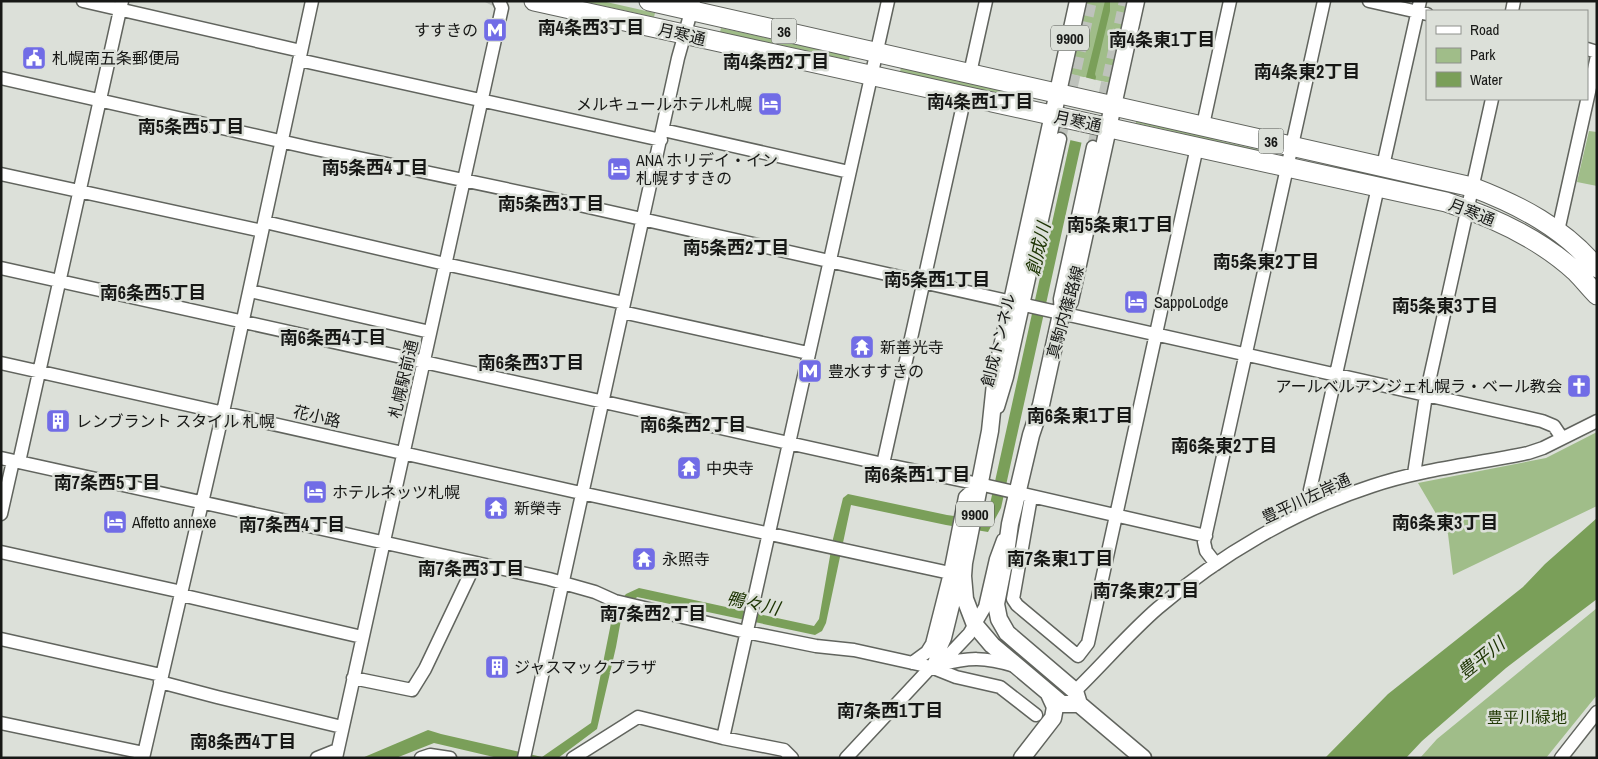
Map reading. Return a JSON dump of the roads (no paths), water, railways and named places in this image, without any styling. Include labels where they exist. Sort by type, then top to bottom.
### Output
[{"type":"highway","name":"月寒通","points":[[534,1],[1446,202],[1468,209],[1519,232],[1550,251],[1576,272],[1597,295]]},
{"type":"highway","name":"月寒通","points":[[649,1],[693,6],[876,52],[1472,187],[1497,196],[1528,211],[1558,231],[1588,257],[1597,268]]},
{"type":"main road","name":"真駒内篠路線","points":[[1078,1],[1053,115],[1035,308],[1041,405],[1031,436],[1010,524],[1006,553],[996,597],[999,620],[1014,640],[1077,698],[1062,704],[992,646],[975,625],[965,599],[964,563],[978,499],[985,486],[996,374],[1035,308],[1070,301],[1136,1]]},
{"type":"main road","points":[[1022,758],[1053,718],[1055,707],[1049,694]]},
{"type":"main road","name":"9900","points":[[1077,698],[1142,758]]},
{"type":"street","points":[[83,1],[121,5],[300,55],[482,100],[849,172]]},
{"type":"street","points":[[1,723],[143,755],[223,412],[312,1]]},
{"type":"street","points":[[723,738],[828,262],[888,1]]},
{"type":"street","points":[[970,73],[986,1]]},
{"type":"street","points":[[1203,125],[1230,1]]},
{"type":"street","points":[[1216,564],[1204,547],[1206,536],[1324,1]]},
{"type":"street","points":[[1369,1],[1421,9],[1383,166]]},
{"type":"street","name":"札幌駅前通","points":[[336,754],[503,3]]},
{"type":"street","points":[[1,514],[11,461],[40,372],[121,5]]},
{"type":"street","points":[[525,755],[623,307],[693,6]]},
{"type":"street","points":[[1588,96],[1597,56]]},
{"type":"street","points":[[1,78],[1542,421],[1554,426],[1562,438]]},
{"type":"street","points":[[883,464],[965,96]]},
{"type":"street","points":[[1414,474],[1426,395],[1492,100]]},
{"type":"street","points":[[1558,231],[1587,100]]},
{"type":"street","name":"創成トンネル","points":[[1035,308],[1060,140]]},
{"type":"street","points":[[1035,308],[1060,299],[1093,147]]},
{"type":"street","points":[[1018,494],[1013,599],[1017,605],[1078,656],[1088,643],[1197,147]]},
{"type":"street","points":[[1,174],[445,264],[808,353]]},
{"type":"street","points":[[1310,490],[1378,187]]},
{"type":"street","points":[[1,268],[1206,536]]},
{"type":"street","points":[[250,291],[430,332]]},
{"type":"street","name":"花小路","points":[[1,363],[583,494],[950,573]]},
{"type":"street","name":"豊平川左岸通","points":[[1077,698],[1157,609],[1216,564],[1272,530],[1323,504],[1373,485],[1414,474],[1528,453],[1597,421]]},
{"type":"street","points":[[11,461],[563,583],[596,592],[615,601],[631,605],[748,622],[816,646],[854,650],[931,667],[956,677],[1000,687],[1036,715]]},
{"type":"street","points":[[912,663],[927,652],[932,644],[950,573],[965,496],[985,486]]},
{"type":"street","points":[[846,758],[931,667],[951,653],[969,634],[985,607],[996,559],[1010,524]]},
{"type":"street","points":[[1,552],[362,637]]},
{"type":"street","points":[[931,667],[943,644],[964,563]]},
{"type":"street","points":[[354,678],[412,690],[425,669],[475,564]]},
{"type":"street","points":[[1,639],[161,678],[217,698],[342,728]]},
{"type":"street","points":[[931,667],[960,660],[980,658],[1016,666]]},
{"type":"street","points":[[1560,758],[1597,712]]},
{"type":"street","points":[[573,758],[638,717],[723,738],[784,750],[792,758]]},
{"type":"street","points":[[317,758],[336,754]]},
{"type":"street","points":[[427,757],[450,758]]},
{"type":"water","points":[[1105,1],[1110,1],[1110,11],[1095,74],[1096,77],[1001,508],[988,532],[851,505],[826,623],[822,631],[815,635],[637,597],[622,614],[597,729],[558,758],[498,758],[434,743],[396,758],[362,758],[428,730],[542,757],[591,723],[614,608],[626,594],[639,588],[814,626],[819,619],[833,539],[843,498],[848,494],[947,515],[983,520],[990,504],[1069,146]]},
{"type":"water","name":"豊平川","points":[[1597,518],[1597,599],[1506,668],[1422,741],[1406,758],[1325,758],[1388,694],[1523,587],[1545,564]]},
{"type":"waterway","name":"鴨々川","points":[[985,511],[991,508]]},
{"type":"tunnel","points":[[1060,139],[1091,1]]},
{"type":"tunnel","points":[[1093,147],[1125,1]]},
{"type":"place","name":"すすきの","points":[[495,30]]},
{"type":"place","name":"札幌南五条郵便局","points":[[34,58]]},
{"type":"place","name":"メルキュールホテル札幌","points":[[770,104]]},
{"type":"place","name":"ANA ホリデイ・イン 札幌すすきの","points":[[619,169]]},
{"type":"place","name":"SappoLodge","points":[[1136,302]]},
{"type":"place","name":"新善光寺","points":[[862,347]]},
{"type":"place","name":"豊水すすきの","points":[[810,371]]},
{"type":"place","name":"アールベルアンジェ札幌ラ・ベール教会","points":[[1579,386]]},
{"type":"place","name":"レンブラント スタイル 札幌","points":[[58,421]]},
{"type":"place","name":"中央寺","points":[[689,468]]},
{"type":"place","name":"ホテルネッツ札幌","points":[[315,492]]},
{"type":"place","name":"新榮寺","points":[[496,508]]},
{"type":"place","name":"Affetto annexe","points":[[115,522]]},
{"type":"place","name":"永照寺","points":[[644,559]]},
{"type":"place","name":"ジャスマックプラザ","points":[[497,667]]},
{"type":"district","name":"南4条西3丁目","points":[[591,27]]},
{"type":"district","name":"南4条東1丁目","points":[[1162,39]]},
{"type":"district","name":"南4条西2丁目","points":[[776,61]]},
{"type":"district","name":"南4条東2丁目","points":[[1307,71]]},
{"type":"district","name":"南4条西1丁目","points":[[980,101]]},
{"type":"district","name":"南5条西5丁目","points":[[191,126]]},
{"type":"district","name":"南5条西4丁目","points":[[375,167]]},
{"type":"district","name":"南5条西3丁目","points":[[551,203]]},
{"type":"district","name":"南5条東1丁目","points":[[1120,224]]},
{"type":"district","name":"南5条西2丁目","points":[[736,247]]},
{"type":"district","name":"南5条東2丁目","points":[[1266,261]]},
{"type":"district","name":"南5条西1丁目","points":[[937,279]]},
{"type":"district","name":"南6条西5丁目","points":[[153,292]]},
{"type":"district","name":"南5条東3丁目","points":[[1445,305]]},
{"type":"district","name":"南6条西4丁目","points":[[333,337]]},
{"type":"district","name":"南6条西3丁目","points":[[531,362]]},
{"type":"district","name":"南6条東1丁目","points":[[1080,415]]},
{"type":"district","name":"南6条西2丁目","points":[[693,424]]},
{"type":"district","name":"南6条東2丁目","points":[[1224,445]]},
{"type":"district","name":"南6条西1丁目","points":[[917,474]]},
{"type":"district","name":"南7条西5丁目","points":[[107,482]]},
{"type":"district","name":"南6条東3丁目","points":[[1445,522]]},
{"type":"district","name":"南7条西4丁目","points":[[292,524]]},
{"type":"district","name":"南7条東1丁目","points":[[1060,558]]},
{"type":"district","name":"南7条西3丁目","points":[[471,568]]},
{"type":"district","name":"南7条東2丁目","points":[[1146,590]]},
{"type":"district","name":"南7条西2丁目","points":[[653,613]]},
{"type":"district","name":"南7条西1丁目","points":[[890,710]]},
{"type":"district","name":"南8条西4丁目","points":[[243,741]]},
{"type":"water label","name":"創成川","points":[[1038,249]]},
{"type":"park label","name":"豊平川緑地","points":[[1527,717]]}]
